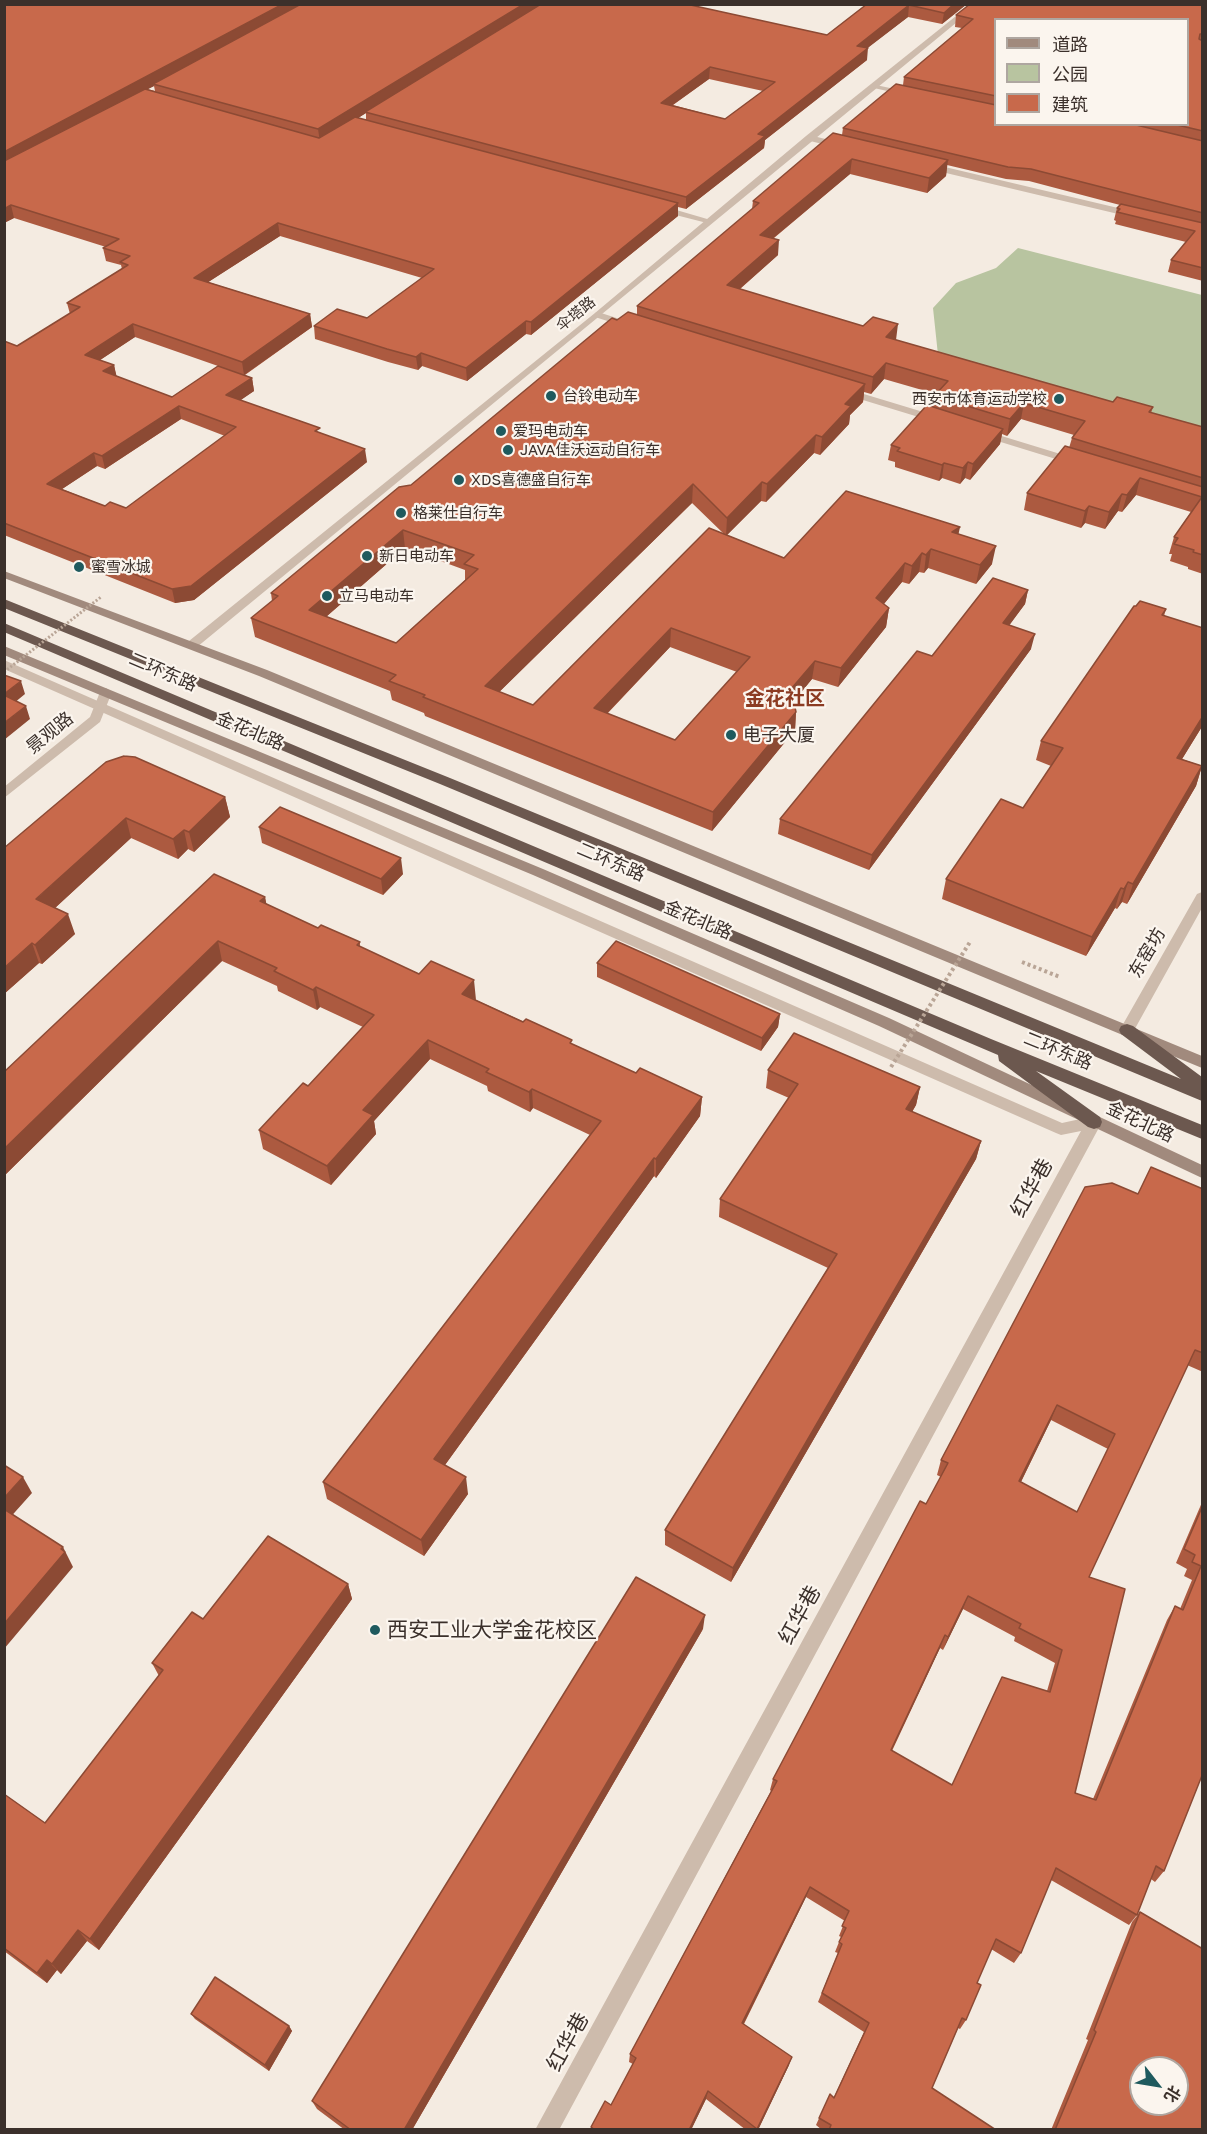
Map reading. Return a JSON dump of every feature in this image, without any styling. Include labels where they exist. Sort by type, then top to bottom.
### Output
[{"type":"highway","name":"二环东路","points":[[4,603],[445,782],[1203,1095]]},
{"type":"highway","name":"二环东路","points":[[4,627],[985,1043],[1203,1132]]},
{"type":"highway","points":[[1127,1030],[1203,1086]]},
{"type":"highway","points":[[985,1043],[1094,1122]]},
{"type":"main road","points":[[4,574],[193,644],[1203,1062]]},
{"type":"main road","name":"金花北路","points":[[4,650],[538,872],[885,1022],[1203,1172]]},
{"type":"street","name":"伞塔路","points":[[193,644],[598,315],[809,138],[976,4]]},
{"type":"street","points":[[874,86],[918,96]]},
{"type":"street","points":[[809,138],[855,149]]},
{"type":"street","points":[[923,165],[1141,216]]},
{"type":"street","points":[[598,315],[644,329]]},
{"type":"street","points":[[837,389],[951,424]]},
{"type":"street","points":[[974,431],[1088,466]]},
{"type":"street","points":[[4,664],[1061,1129],[1094,1122]]},
{"type":"street","name":"景观路","points":[[4,794],[96,719],[106,692]]},
{"type":"street","name":"东窑坊","points":[[1127,1030],[1203,897]]},
{"type":"street","name":"红华巷","points":[[546,2130],[1094,1122]]},
{"type":"lane","points":[[652,206],[710,221]]},
{"type":"path","points":[[4,672],[102,597]]},
{"type":"path","points":[[891,1067],[970,942]]},
{"type":"green space","points":[[1018,248],[1202,295],[1202,431],[938,355],[933,308],[956,283],[996,268]]},
{"type":"building","points":[[4,4],[283,4],[4,152]]},
{"type":"building","points":[[301,4],[524,4],[318,129],[153,84]]},
{"type":"building","points":[[541,4],[686,4],[827,35],[867,4],[954,4],[944,13],[909,5],[857,46],[868,48],[758,134],[765,136],[686,197],[365,112]],"holes":[[[710,67],[775,82],[725,119],[661,103]]]},
{"type":"building","points":[[970,4],[1203,4],[1203,34],[1200,34],[1199,39],[1203,41],[1203,131],[1182,126],[1189,126],[1189,18],[994,18],[994,96],[904,77],[973,19],[956,15]]},
{"type":"building","points":[[896,84],[994,105],[994,126],[1140,126],[1203,141],[1203,213],[1031,169],[1008,167],[843,128]]},
{"type":"building","points":[[145,89],[319,138],[355,117],[678,203],[531,322],[526,321],[466,368],[421,353],[416,357],[387,349],[314,326],[337,309],[367,318],[434,269],[278,223],[194,278],[310,314],[242,362],[133,324],[85,355],[114,365],[103,371],[172,397],[218,366],[252,378],[226,395],[320,428],[315,431],[365,449],[191,586],[172,589],[4,523],[4,341],[17,346],[80,307],[67,303],[128,265],[120,262],[130,256],[103,248],[119,239],[11,205],[4,209],[4,161]],"holes":[[[179,406],[236,427],[126,508],[110,502],[105,506],[47,484],[94,453],[102,456]]]},
{"type":"building","points":[[833,133],[948,160],[929,178],[852,159],[760,235],[779,240],[727,285],[863,326],[873,317],[898,324],[886,337],[1113,402],[1117,397],[1153,407],[1149,412],[1203,427],[1203,478],[1072,438],[1085,421],[1024,403],[1010,419],[934,396],[948,381],[886,363],[873,377],[637,306],[759,203],[753,201]]},
{"type":"building","points":[[1121,204],[1203,223],[1203,268],[1171,260],[1195,231],[1117,212]]},
{"type":"building","points":[[628,312],[865,384],[845,404],[851,406],[822,437],[816,435],[767,484],[762,482],[727,518],[693,484],[485,686],[533,705],[709,528],[784,558],[846,491],[960,527],[952,532],[996,546],[980,565],[931,549],[926,555],[922,553],[912,566],[905,563],[876,598],[889,608],[841,668],[815,661],[791,689],[796,712],[713,812],[423,697],[425,695],[389,681],[396,675],[251,618],[278,596],[271,593],[399,487],[411,485],[612,318],[617,320]],"holes":[[[403,530],[474,555],[464,564],[478,569],[396,643],[309,610]],[[671,628],[750,657],[675,740],[594,708]]]},
{"type":"building","points":[[927,405],[1003,429],[973,464],[968,462],[963,468],[944,463],[942,465],[897,451],[900,448],[891,445]]},
{"type":"building","points":[[1065,446],[1203,487],[1203,555],[1174,544],[1178,538],[1174,537],[1202,497],[1140,478],[1127,495],[1122,494],[1109,512],[1089,506],[1085,511],[1027,493]]},
{"type":"building","points":[[993,578],[1028,590],[1003,623],[1035,634],[872,855],[780,819],[917,651],[932,656]]},
{"type":"building","points":[[1140,601],[1166,609],[1162,615],[1203,628],[1203,716],[1177,758],[1202,766],[1133,884],[1128,882],[1124,889],[1121,888],[1092,937],[946,879],[1001,799],[1023,808],[1063,748],[1041,741],[1134,606]]},
{"type":"building","points":[[4,675],[21,681],[4,694]]},
{"type":"building","points":[[4,695],[26,706],[4,723]]},
{"type":"building","points":[[124,756],[135,757],[225,797],[189,832],[184,830],[173,839],[126,818],[36,899],[68,914],[35,945],[32,943],[4,968],[4,848],[106,762]]},
{"type":"building","points":[[280,807],[401,858],[381,879],[259,827]]},
{"type":"building","points":[[214,874],[265,897],[260,901],[318,928],[321,925],[360,942],[357,945],[419,974],[431,961],[474,980],[462,994],[523,1022],[526,1019],[572,1040],[570,1043],[636,1073],[640,1068],[702,1097],[656,1159],[654,1158],[434,1459],[466,1477],[421,1540],[323,1482],[601,1121],[532,1089],[529,1092],[486,1072],[489,1069],[428,1040],[363,1110],[373,1115],[327,1166],[259,1130],[303,1083],[308,1086],[374,1015],[316,987],[313,990],[274,971],[277,968],[218,941],[4,1149],[4,1072]]},
{"type":"building","points":[[616,941],[780,1014],[762,1038],[597,963]]},
{"type":"building","points":[[794,1033],[920,1087],[906,1109],[981,1141],[733,1568],[665,1530],[837,1254],[720,1199],[798,1084],[768,1070]]},
{"type":"building","points":[[1151,1167],[1203,1189],[1203,1353],[1195,1350],[1089,1577],[1125,1589],[1075,1793],[1096,1800],[1175,1606],[1183,1610],[1201,1566],[1192,1562],[1195,1555],[1184,1549],[1203,1505],[1203,1773],[1164,1871],[1156,1866],[1137,1915],[1056,1868],[1021,1953],[996,1939],[977,1983],[981,1985],[966,2020],[962,2018],[932,2088],[996,2130],[829,2130],[831,2125],[819,2118],[830,2094],[834,2098],[869,2023],[822,1993],[842,1944],[839,1942],[846,1928],[842,1926],[849,1911],[810,1887],[742,2023],[792,2057],[757,2129],[708,2091],[689,2130],[595,2130],[591,2127],[605,2101],[611,2105],[636,2058],[630,2054],[777,1781],[773,1779],[920,1501],[926,1504],[948,1463],[941,1460],[1085,1187],[1112,1183],[1138,1194]],"holes":[[[1057,1405],[1115,1434],[1077,1512],[1019,1481]],[[968,1596],[1021,1624],[1019,1628],[1062,1650],[1050,1692],[1002,1677],[952,1785],[891,1750],[945,1635],[948,1637]]]},
{"type":"building","points":[[4,1465],[23,1477],[4,1498]]},
{"type":"building","points":[[4,1509],[63,1547],[61,1549],[65,1552],[4,1624]]},
{"type":"building","points":[[268,1536],[348,1584],[90,1939],[78,1930],[52,1964],[47,1960],[37,1973],[4,1948],[4,1794],[45,1823],[163,1670],[152,1663],[192,1612],[203,1619]]},
{"type":"building","points":[[636,1577],[705,1615],[404,2130],[351,2130],[312,2101]]},
{"type":"building","points":[[1140,1912],[1203,1949],[1203,2130],[1055,2130],[1096,2032],[1094,2030]]},
{"type":"building","points":[[215,1977],[289,2026],[265,2065],[191,2014]]},
{"type":"place","name":"台铃电动车","points":[[551,396]]},
{"type":"place","name":"西安市体育运动学校","points":[[1059,399]]},
{"type":"place","name":"爱玛电动车","points":[[501,431]]},
{"type":"place","name":"JAVA佳沃运动自行车","points":[[508,450]]},
{"type":"place","name":"XDS喜德盛自行车","points":[[459,480]]},
{"type":"place","name":"格莱仕自行车","points":[[401,513]]},
{"type":"place","name":"新日电动车","points":[[367,556]]},
{"type":"place","name":"蜜雪冰城","points":[[79,567]]},
{"type":"place","name":"立马电动车","points":[[327,596]]},
{"type":"place","name":"电子大厦","points":[[731,735]]},
{"type":"place","name":"西安工业大学金花校区","points":[[375,1630]]},
{"type":"district","name":"金花社区","points":[[785,699]]}]
